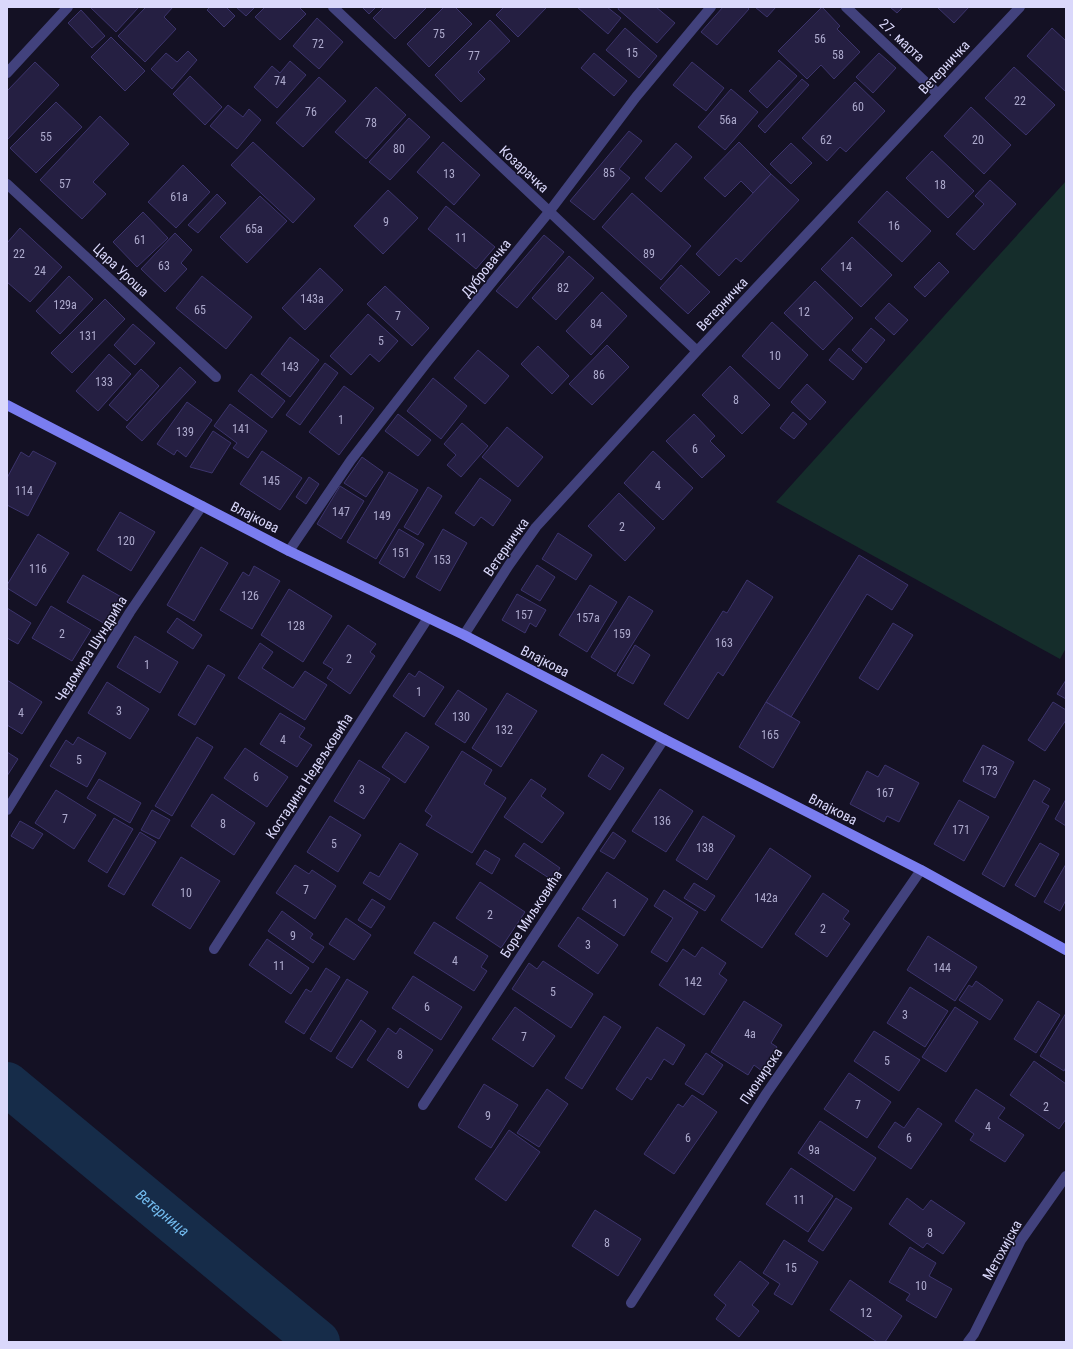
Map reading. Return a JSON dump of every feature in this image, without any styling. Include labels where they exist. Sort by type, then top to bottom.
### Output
[{"type":"main road","name":"Влајкова","points":[[7,405],[289,551],[464,635],[921,870],[1066,950]]},
{"type":"street","points":[[7,73],[68,7]]},
{"type":"street","name":"Козарачка","points":[[333,7],[697,351]]},
{"type":"street","name":"Дубровачка","points":[[289,551],[351,460],[428,361],[549,212],[636,97],[711,7]]},
{"type":"street","name":"27. марта","points":[[846,7],[938,94]]},
{"type":"street","name":"Ветерничка","points":[[464,635],[509,565],[536,527],[697,351],[1020,7]]},
{"type":"street","name":"Цара Уроша","points":[[7,184],[216,377]]},
{"type":"street","name":"Чедомира Шундрића","points":[[7,810],[130,612],[202,506]]},
{"type":"street","name":"Костадина Недељковића","points":[[214,950],[428,618]]},
{"type":"street","name":"Боре Миљковића","points":[[423,1105],[664,739]]},
{"type":"street","name":"Пионирска","points":[[631,1303],[766,1094],[921,870]]},
{"type":"street","name":"Метохијска","points":[[968,1342],[974,1334],[1021,1240],[1066,1176]]},
{"type":"green space","points":[[1066,181],[1066,648],[1060,659],[776,502]]},
{"type":"building","points":[[90,7],[137,7],[138,8],[116,32]]},
{"type":"building","points":[[146,7],[173,7],[164,17],[176,29],[145,62],[118,36]]},
{"type":"building","points":[[210,7],[226,7],[235,16],[224,27],[207,10]]},
{"type":"building","points":[[236,7],[255,7],[246,16]]},
{"type":"building","points":[[265,7],[299,7],[306,14],[280,40],[255,17]]},
{"type":"building","points":[[362,7],[376,7],[369,14]]},
{"type":"building","points":[[384,7],[427,7],[395,39],[373,18]]},
{"type":"building","points":[[444,7],[455,7],[472,24],[429,67],[407,44]]},
{"type":"building","points":[[504,7],[546,8],[518,37],[496,15]]},
{"type":"building","points":[[577,7],[607,7],[621,18],[608,34]]},
{"type":"building","points":[[619,7],[656,7],[675,23],[657,43],[618,9]]},
{"type":"building","points":[[723,7],[747,7],[749,9],[717,45],[701,32]]},
{"type":"building","points":[[755,7],[776,7],[767,17]]},
{"type":"building","points":[[822,7],[840,26],[837,29],[860,52],[834,79],[821,65],[807,79],[778,51]]},
{"type":"building","points":[[890,7],[903,7],[897,13]]},
{"type":"building","points":[[937,7],[969,7],[954,23]]},
{"type":"building","points":[[81,10],[105,36],[92,48],[68,23]]},
{"type":"building","points":[[317,18],[343,42],[319,69],[293,46]]},
{"type":"building","points":[[490,20],[510,41],[478,72],[485,79],[461,102],[435,75]]},
{"type":"building","points":[[625,28],[657,56],[639,78],[606,50]]},
{"type":"building","points":[[1052,28],[1066,41],[1065,91],[1027,56]]},
{"type":"building","points":[[111,37],[145,71],[125,91],[91,57]]},
{"type":"building","points":[[188,51],[197,60],[172,89],[151,69],[166,53],[177,62]]},
{"type":"building","points":[[594,53],[627,81],[614,96],[581,68]]},
{"type":"building","points":[[879,53],[896,68],[873,93],[856,77]]},
{"type":"building","points":[[779,60],[797,76],[767,108],[749,91]]},
{"type":"building","points":[[290,61],[306,75],[277,108],[254,87],[272,66],[280,73]]},
{"type":"building","points":[[35,62],[59,85],[7,140],[7,91]]},
{"type":"building","points":[[692,62],[724,88],[706,111],[673,85]]},
{"type":"building","points":[[1014,67],[1055,105],[1026,135],[985,98]]},
{"type":"building","points":[[190,76],[222,107],[205,125],[173,94]]},
{"type":"building","points":[[319,77],[346,101],[303,147],[276,123]]},
{"type":"building","points":[[802,79],[809,85],[765,133],[758,126]]},
{"type":"building","points":[[855,82],[885,111],[846,152],[840,147],[827,161],[802,138]]},
{"type":"building","points":[[376,87],[406,115],[366,159],[335,132]]},
{"type":"building","points":[[731,89],[758,112],[725,150],[698,127]]},
{"type":"building","points":[[56,102],[82,127],[36,173],[10,148]]},
{"type":"building","points":[[228,105],[243,117],[249,109],[261,120],[237,149],[210,126]]},
{"type":"building","points":[[971,107],[1011,145],[984,174],[944,136]]},
{"type":"building","points":[[100,116],[129,144],[93,182],[106,194],[82,219],[40,180]]},
{"type":"building","points":[[409,118],[430,137],[390,180],[369,162]]},
{"type":"building","points":[[629,131],[642,141],[619,169],[630,178],[594,220],[570,201]]},
{"type":"building","points":[[253,142],[315,199],[293,223],[231,165]]},
{"type":"building","points":[[443,142],[480,175],[454,205],[417,172]]},
{"type":"building","points":[[739,142],[771,174],[753,193],[741,181],[725,197],[704,178]]},
{"type":"building","points":[[676,143],[692,157],[661,192],[645,178]]},
{"type":"building","points":[[791,143],[812,163],[791,184],[770,164]]},
{"type":"building","points":[[932,151],[974,191],[948,218],[906,178]]},
{"type":"building","points":[[183,165],[210,192],[176,228],[148,202]]},
{"type":"building","points":[[771,174],[799,200],[741,262],[736,258],[719,276],[696,254]]},
{"type":"building","points":[[990,180],[1016,204],[974,250],[956,234],[984,204],[975,196]]},
{"type":"building","points":[[388,190],[418,218],[383,254],[354,226]]},
{"type":"building","points":[[887,191],[931,231],[902,262],[858,222]]},
{"type":"building","points":[[632,193],[691,246],[661,280],[602,227]]},
{"type":"building","points":[[217,194],[226,203],[198,233],[188,225]]},
{"type":"building","points":[[260,196],[287,221],[247,263],[220,237]]},
{"type":"building","points":[[446,206],[495,247],[476,269],[428,229]]},
{"type":"building","points":[[143,212],[168,238],[137,267],[113,242]]},
{"type":"building","points":[[20,228],[62,267],[30,302],[7,282],[7,243]]},
{"type":"building","points":[[175,233],[192,250],[181,263],[187,269],[165,292],[141,269]]},
{"type":"building","points":[[544,235],[564,252],[517,308],[496,291]]},
{"type":"building","points":[[852,237],[892,275],[861,307],[821,269]]},
{"type":"building","points":[[569,256],[594,278],[556,320],[532,298]]},
{"type":"building","points":[[939,262],[949,272],[925,297],[914,287]]},
{"type":"building","points":[[681,265],[710,292],[688,314],[660,288]]},
{"type":"building","points":[[320,268],[343,290],[305,330],[282,308]]},
{"type":"building","points":[[69,276],[93,299],[60,334],[36,311]]},
{"type":"building","points":[[202,276],[252,317],[226,349],[176,308]]},
{"type":"building","points":[[815,281],[853,318],[823,350],[784,313]]},
{"type":"building","points":[[385,286],[429,328],[412,346],[367,304]]},
{"type":"building","points":[[602,292],[627,316],[591,355],[566,331]]},
{"type":"building","points":[[105,299],[125,319],[72,373],[51,353]]},
{"type":"building","points":[[889,303],[908,320],[894,335],[875,318]]},
{"type":"building","points":[[368,314],[398,341],[379,362],[370,354],[351,375],[330,356]]},
{"type":"building","points":[[772,322],[808,355],[779,389],[742,356]]},
{"type":"building","points":[[133,324],[155,343],[135,365],[114,345]]},
{"type":"building","points":[[871,328],[885,340],[866,363],[852,350]]},
{"type":"building","points":[[290,337],[319,360],[290,397],[261,374]]},
{"type":"building","points":[[607,345],[629,367],[592,405],[569,384]]},
{"type":"building","points":[[538,346],[569,376],[552,394],[521,364]]},
{"type":"building","points":[[839,348],[862,368],[853,380],[829,360]]},
{"type":"building","points":[[478,350],[509,376],[485,404],[454,378]]},
{"type":"building","points":[[109,354],[131,374],[98,411],[76,391]]},
{"type":"building","points":[[325,363],[338,373],[300,425],[286,415]]},
{"type":"building","points":[[730,366],[770,405],[742,434],[702,395]]},
{"type":"building","points":[[180,367],[196,382],[142,441],[126,427]]},
{"type":"building","points":[[141,369],[159,386],[127,421],[109,405]]},
{"type":"building","points":[[251,374],[285,401],[272,418],[238,391]]},
{"type":"building","points":[[433,378],[467,406],[441,439],[407,411]]},
{"type":"building","points":[[807,384],[826,402],[810,420],[791,402]]},
{"type":"building","points":[[344,386],[374,408],[339,455],[309,432]]},
{"type":"building","points":[[187,402],[212,420],[186,457],[177,450],[174,455],[157,444]]},
{"type":"building","points":[[230,404],[267,431],[248,458],[233,448],[237,443],[214,426]]},
{"type":"building","points":[[793,412],[807,424],[794,439],[780,428]]},
{"type":"building","points":[[398,414],[431,440],[418,456],[385,431]]},
{"type":"building","points":[[694,414],[715,436],[710,441],[725,456],[702,478],[666,441]]},
{"type":"building","points":[[462,423],[488,446],[461,477],[447,465],[456,455],[444,444]]},
{"type":"building","points":[[507,427],[543,457],[518,487],[482,457]]},
{"type":"building","points":[[213,431],[231,443],[212,473],[190,467]]},
{"type":"building","points":[[33,451],[56,463],[28,516],[7,505],[7,478],[21,452],[29,457]]},
{"type":"building","points":[[262,451],[302,478],[280,510],[240,484]]},
{"type":"building","points":[[653,451],[693,488],[663,520],[624,483]]},
{"type":"building","points":[[362,457],[383,472],[366,497],[344,483]]},
{"type":"building","points":[[389,472],[418,490],[376,559],[347,542]]},
{"type":"building","points":[[309,477],[319,484],[306,504],[296,497]]},
{"type":"building","points":[[480,478],[511,500],[493,526],[481,517],[474,526],[455,513]]},
{"type":"building","points":[[340,486],[364,501],[341,539],[317,524]]},
{"type":"building","points":[[428,487],[442,496],[418,535],[404,527]]},
{"type":"building","points":[[619,493],[655,528],[625,561],[588,526]]},
{"type":"building","points":[[120,512],[155,532],[131,571],[97,550]]},
{"type":"building","points":[[399,529],[424,544],[404,578],[379,563]]},
{"type":"building","points":[[443,529],[467,543],[440,591],[416,577]]},
{"type":"building","points":[[558,533],[592,555],[576,580],[542,559]]},
{"type":"building","points":[[38,534],[69,553],[36,606],[7,588],[7,585]]},
{"type":"building","points":[[201,547],[228,563],[194,621],[167,605]]},
{"type":"building","points":[[859,555],[908,585],[892,610],[867,594],[791,717],[766,702]]},
{"type":"building","points":[[537,565],[555,577],[540,601],[521,590]]},
{"type":"building","points":[[254,566],[280,581],[252,629],[220,610],[243,572],[249,576]]},
{"type":"building","points":[[83,575],[123,598],[107,625],[67,602]]},
{"type":"building","points":[[747,580],[773,597],[723,676],[718,672],[688,719],[664,704],[723,611],[727,613]]},
{"type":"building","points":[[590,585],[617,602],[587,652],[559,635]]},
{"type":"building","points":[[289,589],[332,616],[303,662],[261,635]]},
{"type":"building","points":[[517,594],[546,610],[536,627],[530,623],[525,633],[502,620]]},
{"type":"building","points":[[629,596],[653,611],[615,672],[591,657]]},
{"type":"building","points":[[51,606],[91,630],[72,661],[32,638]]},
{"type":"building","points":[[7,608],[31,623],[18,644],[7,638]]},
{"type":"building","points":[[177,618],[202,635],[193,649],[167,632]]},
{"type":"building","points":[[893,623],[913,635],[878,690],[859,678]]},
{"type":"building","points":[[348,625],[376,644],[370,652],[375,656],[350,694],[327,678],[333,669],[323,663]]},
{"type":"building","points":[[135,636],[178,662],[160,693],[117,667]]},
{"type":"building","points":[[260,643],[273,652],[262,668],[293,688],[305,671],[327,685],[305,720],[238,678]]},
{"type":"building","points":[[635,645],[650,655],[633,684],[617,675]]},
{"type":"building","points":[[208,665],[225,675],[195,725],[178,715]]},
{"type":"building","points":[[419,671],[444,687],[424,717],[393,696],[409,673],[415,677]]},
{"type":"building","points":[[7,680],[42,702],[22,734],[7,725]]},
{"type":"building","points":[[1066,680],[1066,699],[1057,694]]},
{"type":"building","points":[[107,682],[149,709],[130,739],[88,713]]},
{"type":"building","points":[[458,690],[487,709],[465,743],[435,724]]},
{"type":"building","points":[[507,693],[537,711],[501,767],[472,748]]},
{"type":"building","points":[[766,702],[800,722],[773,768],[739,747]]},
{"type":"building","points":[[1053,702],[1066,710],[1066,720],[1045,751],[1028,740]]},
{"type":"building","points":[[280,713],[305,728],[299,737],[312,745],[297,767],[260,744]]},
{"type":"building","points":[[406,732],[429,747],[405,783],[382,767]]},
{"type":"building","points":[[78,737],[106,753],[87,787],[50,766],[66,740],[73,745]]},
{"type":"building","points":[[197,737],[213,747],[172,816],[155,806]]},
{"type":"building","points":[[983,745],[1014,762],[995,798],[963,781]]},
{"type":"building","points":[[245,748],[288,777],[267,807],[224,778]]},
{"type":"building","points":[[462,751],[492,770],[484,784],[506,798],[472,853],[426,825],[432,816],[425,811]]},
{"type":"building","points":[[7,752],[18,759],[7,776]]},
{"type":"building","points":[[602,754],[624,768],[610,790],[588,776]]},
{"type":"building","points":[[359,760],[390,779],[364,819],[334,801]]},
{"type":"building","points":[[885,765],[919,783],[899,822],[887,816],[884,822],[850,804],[867,771],[878,777]]},
{"type":"building","points":[[99,779],[141,803],[130,823],[87,798]]},
{"type":"building","points":[[531,779],[546,789],[541,796],[564,813],[542,843],[504,817]]},
{"type":"building","points":[[1034,780],[1050,789],[1042,802],[1049,806],[1004,887],[982,874]]},
{"type":"building","points":[[660,789],[693,811],[666,852],[632,831]]},
{"type":"building","points":[[56,790],[96,815],[74,849],[35,823]]},
{"type":"building","points":[[212,794],[255,823],[234,855],[191,826]]},
{"type":"building","points":[[1066,799],[1066,826],[1055,819]]},
{"type":"building","points":[[959,800],[989,817],[964,861],[934,844]]},
{"type":"building","points":[[152,810],[170,820],[159,839],[141,830]]},
{"type":"building","points":[[330,816],[361,835],[338,872],[307,852]]},
{"type":"building","points":[[703,816],[735,836],[707,880],[676,860]]},
{"type":"building","points":[[114,818],[133,829],[107,873],[88,861]]},
{"type":"building","points":[[20,821],[43,834],[33,849],[11,836]]},
{"type":"building","points":[[140,832],[156,842],[124,895],[108,886]]},
{"type":"building","points":[[613,832],[626,841],[614,859],[600,851]]},
{"type":"building","points":[[400,843],[418,854],[390,900],[363,883],[370,872],[379,877]]},
{"type":"building","points":[[524,843],[560,868],[552,880],[515,856]]},
{"type":"building","points":[[1040,843],[1059,854],[1035,897],[1015,885]]},
{"type":"building","points":[[770,848],[811,876],[762,948],[721,920]]},
{"type":"building","points":[[485,850],[500,859],[492,874],[476,864]]},
{"type":"building","points":[[181,857],[220,881],[190,929],[152,905]]},
{"type":"building","points":[[1066,864],[1066,900],[1060,911],[1044,902]]},
{"type":"building","points":[[295,865],[309,874],[312,870],[336,886],[315,919],[276,893]]},
{"type":"building","points":[[607,872],[648,899],[624,936],[582,909]]},
{"type":"building","points":[[480,882],[525,912],[501,948],[456,918]]},
{"type":"building","points":[[694,883],[715,896],[705,911],[684,898]]},
{"type":"building","points":[[664,890],[698,912],[667,962],[651,952],[673,918],[654,906]]},
{"type":"building","points":[[823,893],[849,911],[843,919],[850,924],[827,957],[795,934]]},
{"type":"building","points":[[372,899],[385,907],[371,928],[358,920]]},
{"type":"building","points":[[282,911],[313,934],[310,938],[324,947],[313,963],[268,931]]},
{"type":"building","points":[[578,917],[618,945],[598,974],[558,946]]},
{"type":"building","points":[[346,918],[371,935],[354,960],[329,944]]},
{"type":"building","points":[[434,922],[488,956],[481,967],[487,971],[474,991],[414,953]]},
{"type":"building","points":[[928,936],[977,967],[955,1001],[907,970]]},
{"type":"building","points":[[267,939],[309,968],[291,994],[249,965]]},
{"type":"building","points":[[702,947],[726,963],[719,974],[727,980],[704,1015],[659,985],[683,949],[695,957]]},
{"type":"building","points":[[543,961],[593,994],[571,1028],[512,989],[529,963],[537,969]]},
{"type":"building","points":[[326,968],[340,977],[304,1034],[285,1022],[306,989],[311,992]]},
{"type":"building","points":[[413,976],[462,1007],[441,1040],[392,1008]]},
{"type":"building","points":[[347,979],[368,992],[331,1052],[310,1039]]},
{"type":"building","points":[[976,981],[1003,1000],[990,1020],[959,1000],[969,985],[972,987]]},
{"type":"building","points":[[910,987],[948,1011],[925,1047],[887,1023]]},
{"type":"building","points":[[744,1001],[782,1025],[771,1043],[777,1047],[762,1071],[754,1065],[748,1075],[711,1052]]},
{"type":"building","points":[[1038,1001],[1060,1015],[1036,1053],[1014,1039]]},
{"type":"building","points":[[515,1007],[555,1036],[533,1067],[492,1039]]},
{"type":"building","points":[[955,1007],[978,1022],[946,1072],[922,1057]]},
{"type":"building","points":[[1066,1013],[1066,1067],[1064,1071],[1040,1056]]},
{"type":"building","points":[[604,1016],[621,1027],[582,1089],[565,1078]]},
{"type":"building","points":[[361,1020],[376,1031],[352,1068],[336,1058]]},
{"type":"building","points":[[657,1027],[685,1045],[673,1065],[664,1059],[651,1080],[647,1077],[632,1100],[616,1089]]},
{"type":"building","points":[[388,1028],[396,1034],[400,1028],[433,1050],[408,1088],[367,1060]]},
{"type":"building","points":[[874,1031],[920,1060],[899,1091],[854,1061]]},
{"type":"building","points":[[706,1053],[723,1065],[703,1095],[685,1084]]},
{"type":"building","points":[[1034,1061],[1066,1084],[1066,1119],[1059,1129],[1010,1095]]},
{"type":"building","points":[[849,1073],[891,1102],[867,1138],[824,1109]]},
{"type":"building","points":[[484,1084],[518,1105],[491,1148],[458,1127]]},
{"type":"building","points":[[547,1089],[568,1104],[539,1147],[517,1133]]},
{"type":"building","points":[[976,1089],[1005,1108],[998,1118],[1024,1135],[1005,1162],[970,1140],[974,1134],[955,1121]]},
{"type":"building","points":[[692,1095],[717,1112],[674,1174],[644,1154],[678,1104],[683,1107]]},
{"type":"building","points":[[918,1108],[942,1124],[911,1169],[878,1147],[895,1122],[904,1128]]},
{"type":"building","points":[[820,1121],[876,1158],[854,1191],[798,1153]]},
{"type":"building","points":[[509,1130],[540,1152],[506,1201],[475,1179]]},
{"type":"building","points":[[791,1168],[833,1196],[808,1232],[766,1204]]},
{"type":"building","points":[[836,1198],[852,1208],[823,1251],[808,1241]]},
{"type":"building","points":[[907,1198],[923,1210],[931,1200],[965,1223],[943,1254],[927,1243],[923,1248],[889,1224]]},
{"type":"building","points":[[595,1210],[641,1239],[618,1276],[572,1246]]},
{"type":"building","points":[[784,1240],[818,1262],[792,1305],[774,1294],[780,1284],[763,1273]]},
{"type":"building","points":[[910,1247],[936,1263],[929,1276],[952,1289],[936,1318],[906,1300],[910,1294],[889,1282]]},
{"type":"building","points":[[740,1261],[769,1283],[752,1305],[759,1311],[739,1337],[716,1319],[726,1305],[714,1295]]},
{"type":"building","points":[[850,1280],[902,1316],[885,1342],[877,1342],[830,1310]]},
{"type":"waterway","name":"Ветерница","points":[[7,1084],[318,1342]]}]
